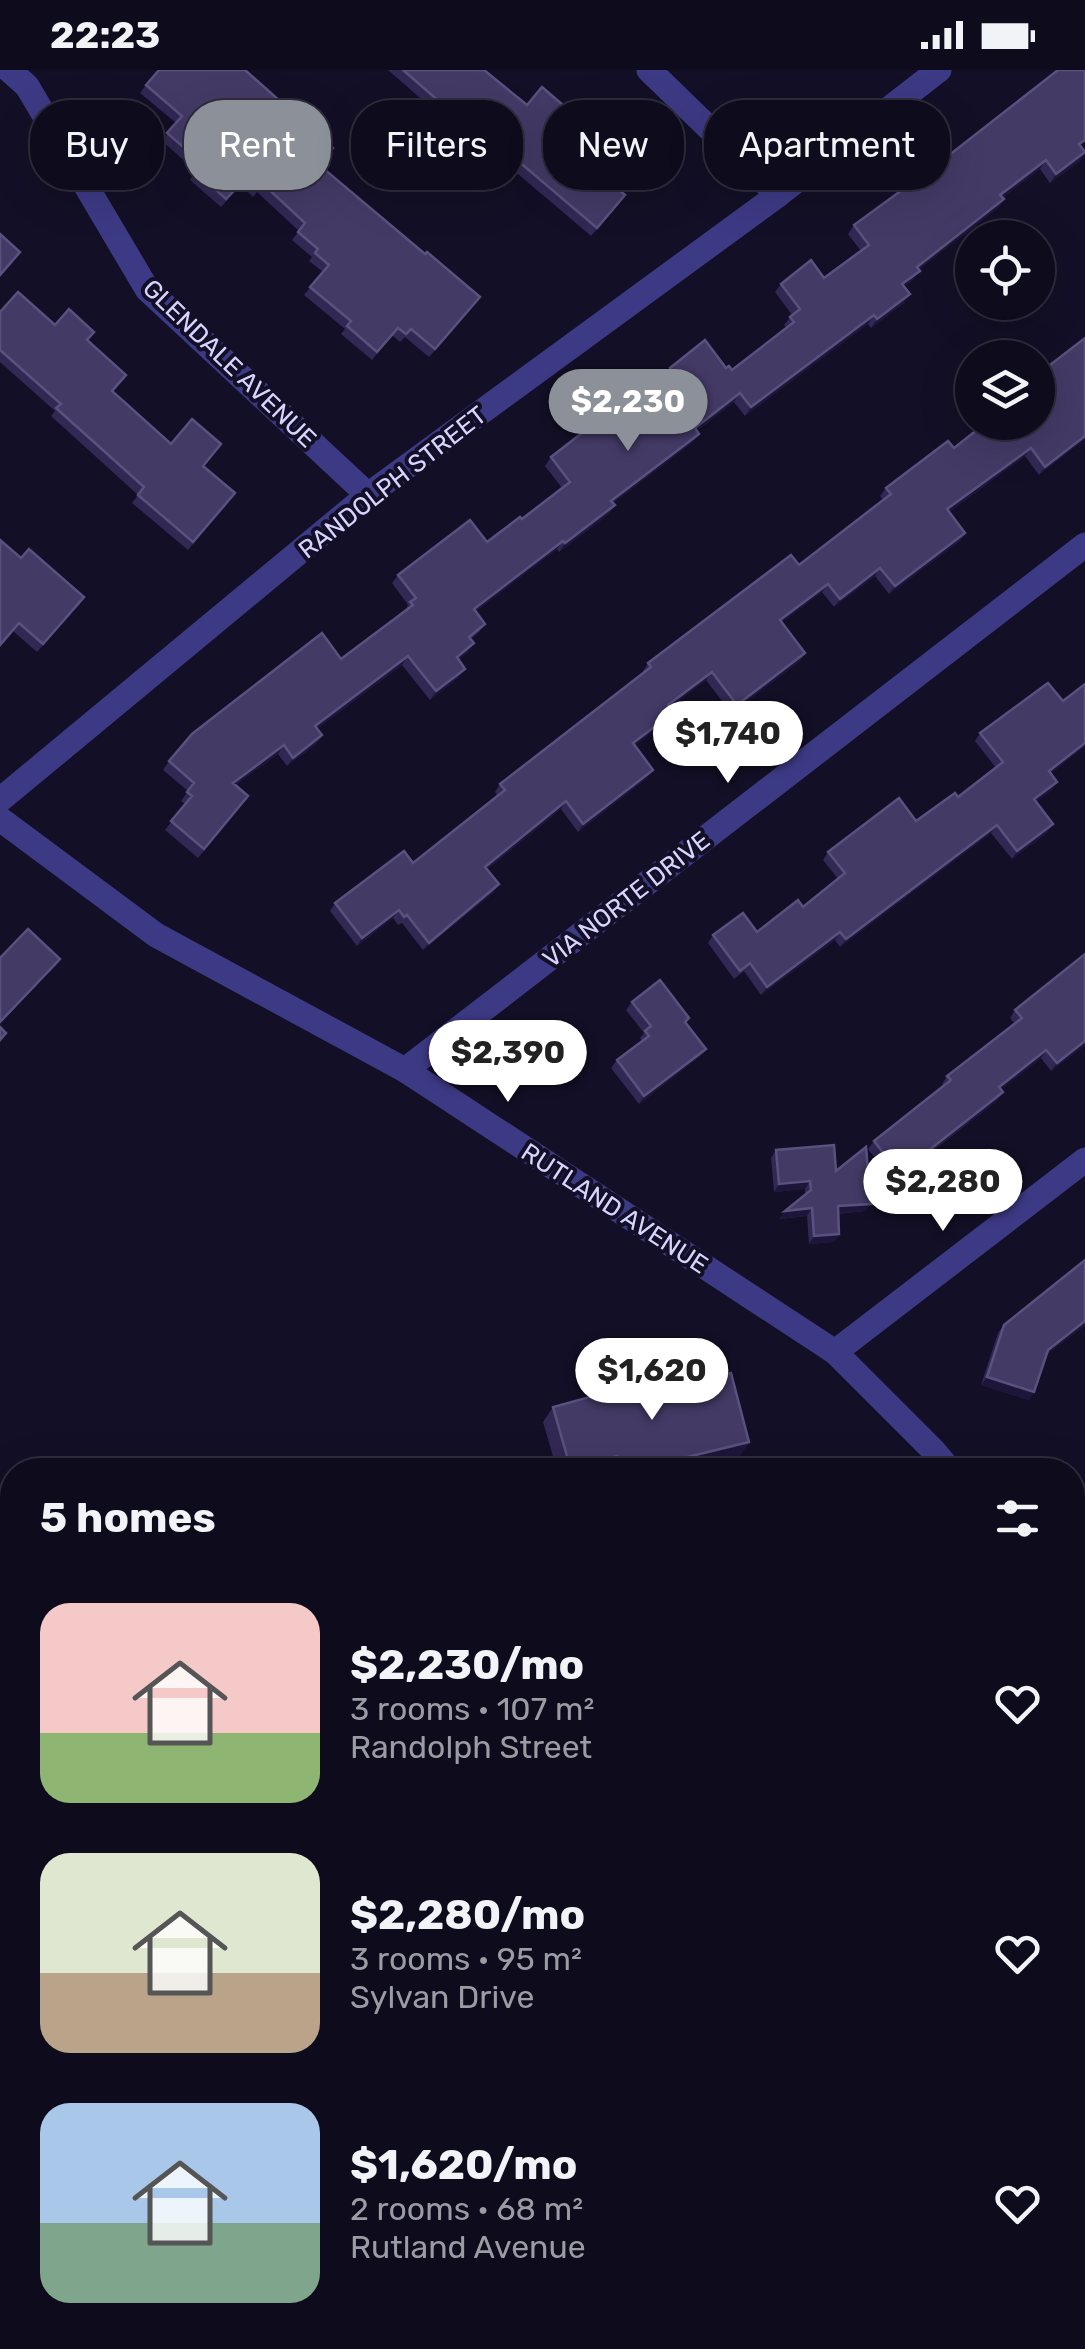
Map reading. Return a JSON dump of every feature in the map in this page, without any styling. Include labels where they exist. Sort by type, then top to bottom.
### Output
[{"type":"street","name":"GLENDALE AVENUE","points":[[8,70],[27,86],[147,289],[368,495]]},
{"type":"street","points":[[649,70],[778,195]]},
{"type":"street","name":"RANDOLPH STREET","points":[[0,800],[368,495],[778,195],[939,70]]},
{"type":"street","name":"VIA NORTE DRIVE","points":[[405,1070],[1085,545]]},
{"type":"street","name":"RUTLAND AVENUE","points":[[0,819],[156,934],[405,1070],[835,1352],[940,1458]]},
{"type":"street","points":[[835,1352],[1085,1160]]},
{"type":"building","points":[[159,70],[245,70],[279,100],[184,100],[184,148],[167,133],[182,116],[146,85]]},
{"type":"building","points":[[403,70],[484,70],[521,100],[438,100]]},
{"type":"building","points":[[1058,70],[1085,70],[1085,140],[1079,144],[1085,152],[1056,174],[1046,160],[1000,195],[1004,199],[977,220],[955,220],[955,237],[902,284],[910,294],[877,319],[874,315],[751,407],[740,393],[695,428],[699,434],[611,501],[615,505],[474,609],[485,624],[469,637],[474,643],[457,657],[465,669],[436,691],[408,656],[315,726],[322,735],[293,758],[284,745],[233,783],[248,796],[204,849],[171,821],[192,796],[187,792],[194,783],[169,761],[192,734],[322,633],[341,659],[413,605],[410,602],[416,598],[398,575],[470,520],[487,542],[522,519],[570,482],[551,457],[623,401],[641,424],[687,389],[670,368],[705,340],[726,368],[732,370],[794,322],[790,317],[800,309],[781,284],[811,260],[824,278],[869,245],[854,225],[902,190],[950,190],[950,154]]},
{"type":"building","points":[[542,87],[557,100],[543,100],[543,182],[523,165],[523,102],[527,105]]},
{"type":"building","points":[[331,175],[480,297],[435,349],[411,329],[406,334],[398,328],[377,352],[347,326],[351,321],[310,287],[329,265],[298,232],[305,223],[269,190],[331,190]]},
{"type":"building","points":[[216,190],[235,190],[226,199]]},
{"type":"building","points":[[552,190],[619,190],[625,195],[597,228]]},
{"type":"building","points":[[0,234],[20,252],[0,275]]},
{"type":"building","points":[[18,292],[55,325],[69,309],[94,332],[87,340],[126,375],[112,391],[171,444],[192,419],[221,444],[203,466],[235,493],[193,542],[138,495],[144,487],[56,408],[61,404],[0,350],[0,312]]},
{"type":"building","points":[[1085,338],[1085,436],[1045,467],[1031,448],[947,509],[965,533],[895,586],[880,568],[840,599],[828,584],[780,620],[805,653],[737,705],[712,672],[668,705],[674,712],[633,743],[653,770],[583,824],[566,801],[485,867],[499,884],[429,943],[399,910],[362,938],[335,903],[404,851],[413,863],[505,790],[500,784],[651,667],[648,663],[791,555],[799,565],[891,494],[886,488],[948,441],[954,448],[964,440],[1055,440],[1055,361]]},
{"type":"building","points":[[0,540],[21,558],[29,549],[84,597],[43,644],[19,623],[0,645]]},
{"type":"building","points":[[1048,683],[1063,701],[1085,684],[1085,743],[1049,771],[1057,782],[1034,799],[1053,824],[1017,851],[997,825],[846,939],[840,932],[767,987],[750,963],[740,971],[713,935],[743,913],[757,932],[798,900],[803,907],[845,873],[828,852],[899,798],[916,821],[955,793],[958,797],[1003,762],[980,733]]},
{"type":"building","points":[[28,929],[60,959],[0,1022],[0,958]]},
{"type":"building","points":[[1085,954],[1085,1041],[1057,1063],[1046,1050],[999,1087],[1003,1092],[928,1151],[933,1157],[904,1180],[874,1141],[951,1080],[947,1076],[1022,1018],[1015,1010]]},
{"type":"building","points":[[660,980],[689,1018],[685,1022],[706,1049],[644,1096],[617,1060],[649,1036],[645,1031],[651,1026],[632,1002]]},
{"type":"building","points":[[834,1145],[836,1171],[866,1147],[871,1204],[838,1206],[839,1234],[814,1236],[812,1208],[785,1211],[811,1190],[810,1181],[779,1184],[776,1150]]},
{"type":"building","points":[[1085,1260],[1085,1321],[1048,1350],[1034,1392],[987,1377],[1004,1325]]},
{"type":"building","points":[[731,1373],[749,1442],[683,1458],[568,1458],[553,1407],[648,1381],[649,1390],[690,1379],[691,1383]]}]
